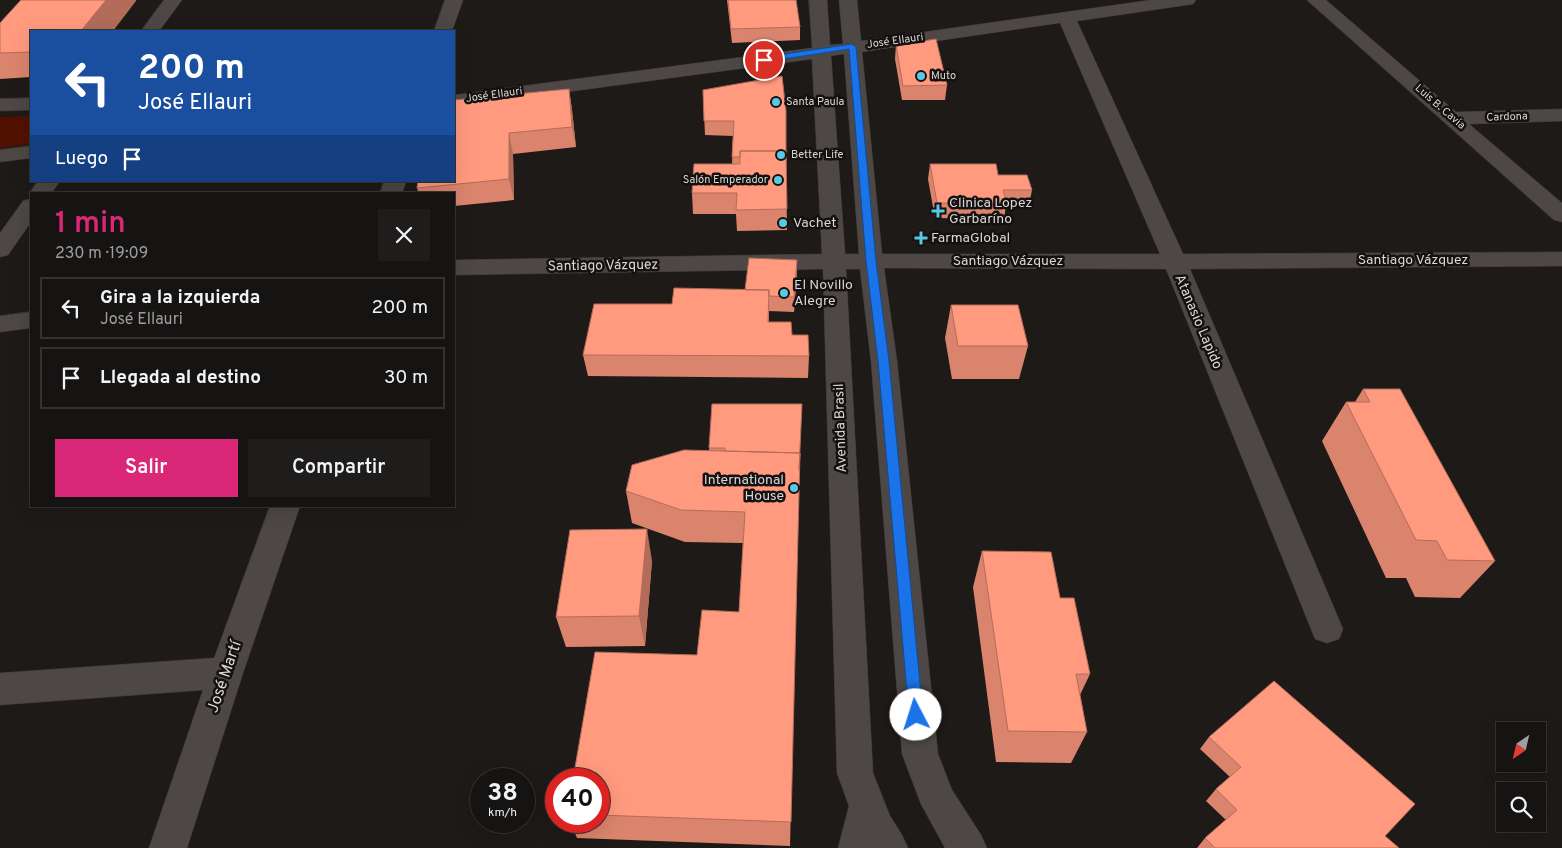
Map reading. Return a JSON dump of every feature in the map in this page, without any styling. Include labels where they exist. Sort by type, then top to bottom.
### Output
[{"type":"street","points":[[151,30],[173,0]]},
{"type":"street","points":[[443,30],[454,0]]},
{"type":"street","name":"Avenida Brasil","points":[[818,0],[834,261],[855,774],[876,828],[889,848]]},
{"type":"street","points":[[848,0],[871,261],[884,361],[920,754],[928,781],[941,807],[968,848]]},
{"type":"street","name":"José Ellauri","points":[[455,101],[822,52],[1188,0]]},
{"type":"street","name":"Luis B. Cavia","points":[[1316,0],[1562,215]]},
{"type":"street","name":"Atanasio Lapido","points":[[1066,17],[1092,72],[1327,629]]},
{"type":"street","points":[[0,106],[30,104]]},
{"type":"street","name":"Cardona","points":[[1452,118],[1562,115]]},
{"type":"street","points":[[0,156],[30,152]]},
{"type":"street","points":[[0,250],[30,207]]},
{"type":"street","name":"Santiago Vázquez","points":[[455,268],[834,261],[1173,262],[1562,259]]},
{"type":"street","points":[[0,324],[30,320]]},
{"type":"street","name":"José Martí","points":[[168,848],[284,507]]},
{"type":"street","points":[[0,689],[226,673]]},
{"type":"street","points":[[858,848],[867,808]]},
{"type":"shaded area","points":[[30,116],[30,144],[0,148],[0,117]]},
{"type":"building","points":[[21,0],[106,0],[82,30],[30,30],[30,52],[0,53],[0,23]]},
{"type":"building","points":[[728,0],[796,0],[800,27],[731,29]]},
{"type":"building","points":[[936,39],[947,85],[903,86],[896,45]]},
{"type":"building","points":[[782,76],[786,111],[786,151],[740,151],[740,157],[732,157],[734,121],[704,121],[703,90]]},
{"type":"building","points":[[569,89],[572,127],[509,133],[509,179],[417,188],[418,182],[455,182],[455,100]]},
{"type":"building","points":[[740,151],[786,151],[787,209],[736,210],[737,193],[692,193],[694,164],[740,164]]},
{"type":"building","points":[[930,164],[996,164],[998,175],[1027,175],[1032,190],[1003,190],[1007,204],[937,203]]},
{"type":"building","points":[[749,258],[797,260],[794,297],[769,296],[769,290],[745,290]]},
{"type":"building","points":[[674,288],[769,290],[768,322],[791,322],[792,335],[808,335],[809,356],[583,355],[594,304],[672,304]]},
{"type":"building","points":[[951,305],[1018,305],[1028,346],[958,346]]},
{"type":"building","points":[[1363,389],[1400,389],[1495,561],[1447,560],[1437,541],[1416,540],[1346,402],[1370,402]]},
{"type":"building","points":[[712,404],[802,404],[800,453],[725,451],[725,448],[709,448]]},
{"type":"building","points":[[684,450],[800,453],[791,822],[610,815],[610,768],[575,768],[595,652],[697,655],[702,610],[739,612],[745,512],[681,510],[626,491],[632,465]]},
{"type":"building","points":[[647,529],[639,616],[556,617],[570,530]]},
{"type":"building","points":[[982,551],[1051,552],[1060,598],[1074,598],[1090,674],[1076,674],[1087,732],[1008,731]]},
{"type":"building","points":[[1274,681],[1415,804],[1385,836],[1399,848],[1215,848],[1205,838],[1237,810],[1216,789],[1241,767],[1209,737]]},
{"type":"place","name":"Muto","points":[[921,76]]},
{"type":"place","name":"Santa Paula","points":[[776,102]]},
{"type":"place","name":"Better Life","points":[[781,155]]},
{"type":"place","name":"Salón Emperador","points":[[778,180]]},
{"type":"place","name":"Clinica Lopez Garbaríno","points":[[938,211]]},
{"type":"place","name":"Vachet","points":[[783,223]]},
{"type":"place","name":"FarmaGlobal","points":[[921,238]]},
{"type":"place","name":"El Novillo Alegre","points":[[784,293]]},
{"type":"place","name":"International House","points":[[794,488]]},
{"type":"route","points":[[764,60],[852,47],[871,261],[884,361],[916,715]]}]
